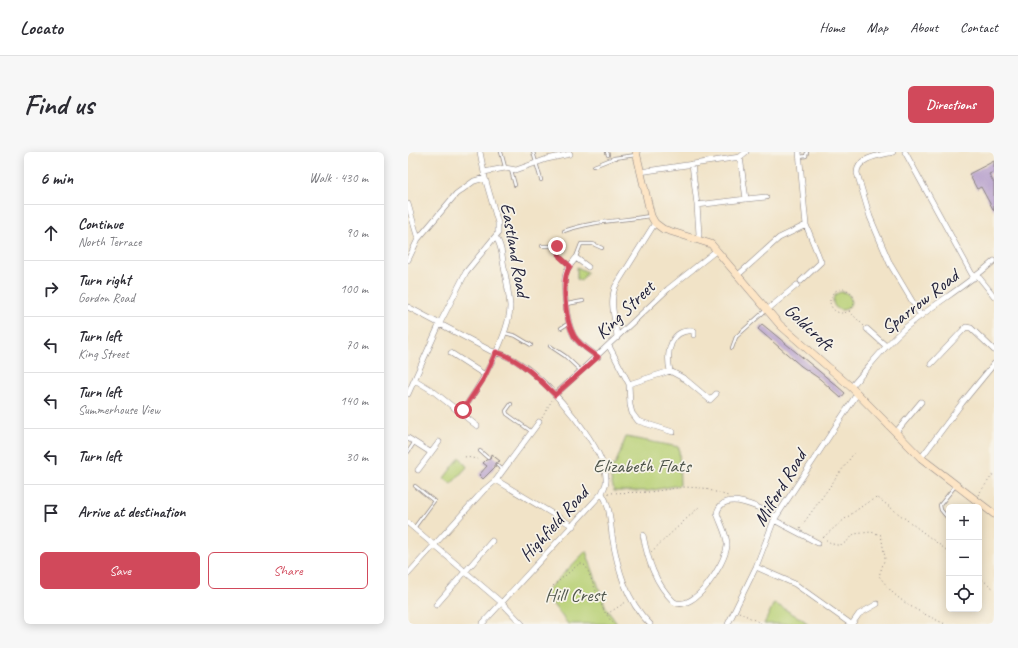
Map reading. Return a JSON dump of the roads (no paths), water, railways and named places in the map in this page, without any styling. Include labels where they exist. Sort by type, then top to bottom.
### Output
[{"type":"street","name":"Eastland Road","points":[[460,413],[485,375],[496,352],[510,307],[500,248],[496,238],[499,228],[484,175],[480,152]]},
{"type":"street","points":[[640,172],[740,157],[746,152]]},
{"type":"street","points":[[894,152],[862,161],[856,172],[870,217],[890,264],[921,316]]},
{"type":"street","points":[[905,152],[976,277],[994,296]]},
{"type":"street","points":[[617,338],[616,325],[612,310],[612,296],[615,287],[655,224],[651,216],[636,153]]},
{"type":"street","points":[[408,260],[418,239],[456,194],[484,175],[505,168],[523,169],[555,154],[570,154]]},
{"type":"street","points":[[767,310],[821,262],[806,225],[800,154]]},
{"type":"street","points":[[740,157],[746,199]]},
{"type":"street","points":[[692,164],[697,205],[698,239]]},
{"type":"street","points":[[697,205],[766,197]]},
{"type":"street","points":[[408,204],[418,239]]},
{"type":"street","name":"Goldcroft","points":[[655,224],[663,229],[711,244],[780,325],[852,387],[857,394],[921,458],[994,514]]},
{"type":"street","points":[[738,275],[779,238],[806,225]]},
{"type":"street","points":[[408,394],[440,323],[466,272],[496,238]]},
{"type":"street","name":"King Street","points":[[555,395],[598,357],[668,289],[717,250]]},
{"type":"street","points":[[588,266],[576,258],[567,271],[564,283],[570,323],[577,340],[598,357]]},
{"type":"street","name":"Sparrow Road","points":[[852,387],[886,346],[921,316],[976,277],[994,262]]},
{"type":"street","name":"Highfield Road","points":[[408,307],[496,352],[504,354],[526,367],[555,395],[576,420],[600,456],[606,482],[602,493],[482,624]]},
{"type":"street","points":[[931,364],[966,327],[971,328],[994,350]]},
{"type":"street","points":[[867,329],[886,346]]},
{"type":"street","points":[[670,371],[668,360],[669,346],[675,337],[682,332],[695,333]]},
{"type":"street","points":[[609,346],[629,384],[632,413],[638,421],[673,432]]},
{"type":"street","points":[[451,354],[485,375]]},
{"type":"street","points":[[921,458],[962,403],[994,364]]},
{"type":"street","points":[[629,384],[670,371],[686,379],[710,400],[716,394]]},
{"type":"street","points":[[415,380],[433,391],[477,426]]},
{"type":"street","name":"Milford Road","points":[[728,624],[756,567],[775,518],[857,394]]},
{"type":"street","points":[[896,432],[921,402]]},
{"type":"street","points":[[408,574],[433,544],[484,490],[496,480],[539,422]]},
{"type":"street","points":[[408,438],[430,452]]},
{"type":"street","points":[[418,470],[439,442]]},
{"type":"street","points":[[496,480],[573,526]]},
{"type":"street","points":[[602,493],[607,502],[615,556],[630,599],[650,624]]},
{"type":"street","points":[[644,535],[647,556],[662,590],[674,602],[685,604],[714,578],[726,552],[727,541],[717,513],[720,507],[734,501],[760,508],[797,532],[818,543]]},
{"type":"street","points":[[408,523],[502,603],[522,624]]},
{"type":"street","points":[[436,605],[466,573],[492,541]]},
{"type":"street","points":[[756,567],[795,584],[851,624],[859,614],[877,604]]},
{"type":"lane","points":[[501,152],[505,168]]},
{"type":"lane","points":[[533,152],[542,180]]},
{"type":"lane","points":[[800,154],[806,156],[807,152]]},
{"type":"lane","points":[[594,166],[614,158],[636,153]]},
{"type":"lane","points":[[511,169],[514,185]]},
{"type":"lane","points":[[564,231],[601,222],[651,216]]},
{"type":"lane","points":[[576,258],[581,244],[593,244],[602,248]]},
{"type":"lane","points":[[542,246],[557,246],[560,257],[570,266]]},
{"type":"lane","points":[[567,304],[583,301]]},
{"type":"lane","points":[[732,348],[736,337],[767,310]]},
{"type":"lane","points":[[561,328],[570,323]]},
{"type":"lane","points":[[503,333],[516,336],[531,345]]},
{"type":"lane","points":[[550,346],[565,356],[582,372]]},
{"type":"lane","points":[[511,404],[506,411],[507,414],[532,432]]},
{"type":"lane","points":[[408,452],[414,442]]},
{"type":"lane","points":[[480,451],[488,458]]},
{"type":"lane","points":[[496,465],[503,470]]},
{"type":"lane","points":[[946,516],[941,510],[940,505],[957,485]]},
{"type":"lane","points":[[414,528],[434,501],[415,486]]},
{"type":"park label","name":"Elizabeth Flats","points":[[642,466]]},
{"type":"park label","name":"Hill Crest","points":[[575,595]]}]
